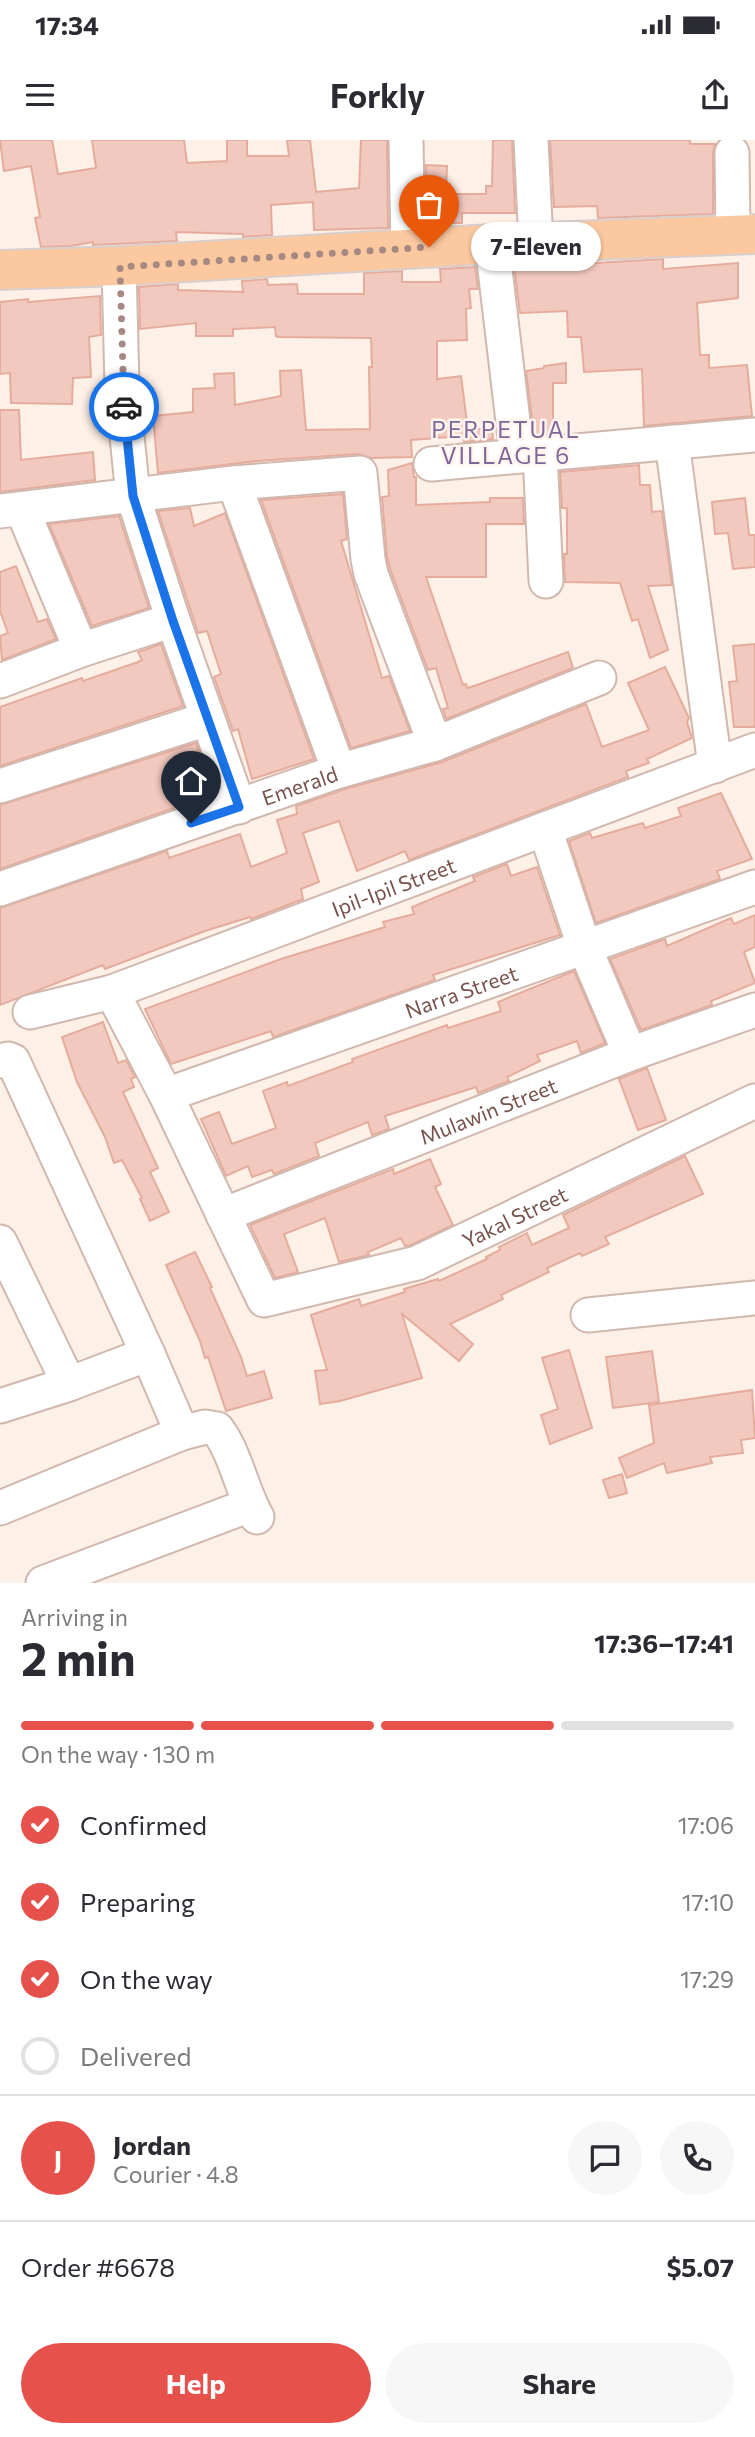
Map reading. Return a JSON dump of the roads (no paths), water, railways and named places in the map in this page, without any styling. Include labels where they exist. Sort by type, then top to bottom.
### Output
[{"type":"main road","points":[[0,270],[120,267],[408,248],[744,234]]},
{"type":"street","points":[[406,140],[408,248]]},
{"type":"street","points":[[531,140],[536,243]]},
{"type":"street","points":[[732,153],[744,234]]},
{"type":"street","points":[[492,244],[529,454],[546,581]]},
{"type":"street","points":[[120,267],[122,387],[133,496],[206,719],[239,807]]},
{"type":"street","points":[[431,464],[755,435]]},
{"type":"street","points":[[672,442],[715,766]]},
{"type":"street","points":[[81,650],[11,510],[234,483],[360,473],[371,574],[435,744]]},
{"type":"street","points":[[234,483],[339,771]]},
{"type":"street","points":[[0,681],[81,650],[173,621]]},
{"type":"street","name":"Emerald","points":[[0,889],[339,771],[435,744],[599,678]]},
{"type":"street","points":[[0,786],[206,719]]},
{"type":"street","name":"Ipil-Ipil Street","points":[[30,1012],[112,992],[755,750]]},
{"type":"street","points":[[545,829],[584,946],[630,1054]]},
{"type":"street","name":"Narra Street","points":[[166,1095],[755,887]]},
{"type":"street","points":[[112,992],[166,1095],[223,1215]]},
{"type":"street","name":"Mulawin Street","points":[[223,1215],[630,1054],[755,1010]]},
{"type":"street","points":[[0,1061],[13,1061],[182,1433]]},
{"type":"street","name":"Yakal Street","points":[[223,1215],[264,1300],[417,1263],[755,1101]]},
{"type":"street","points":[[0,1242],[69,1384]]},
{"type":"street","points":[[589,1315],[755,1298]]},
{"type":"street","points":[[0,1406],[69,1384],[148,1354]]},
{"type":"street","points":[[0,1507],[182,1433],[205,1427],[217,1429],[224,1439],[254,1511],[43,1583]]},
{"type":"place","name":"7-Eleven","points":[[429,247]]},
{"type":"district","name":"PERPETUAL VILLAGE 6","points":[[506,442]]}]
